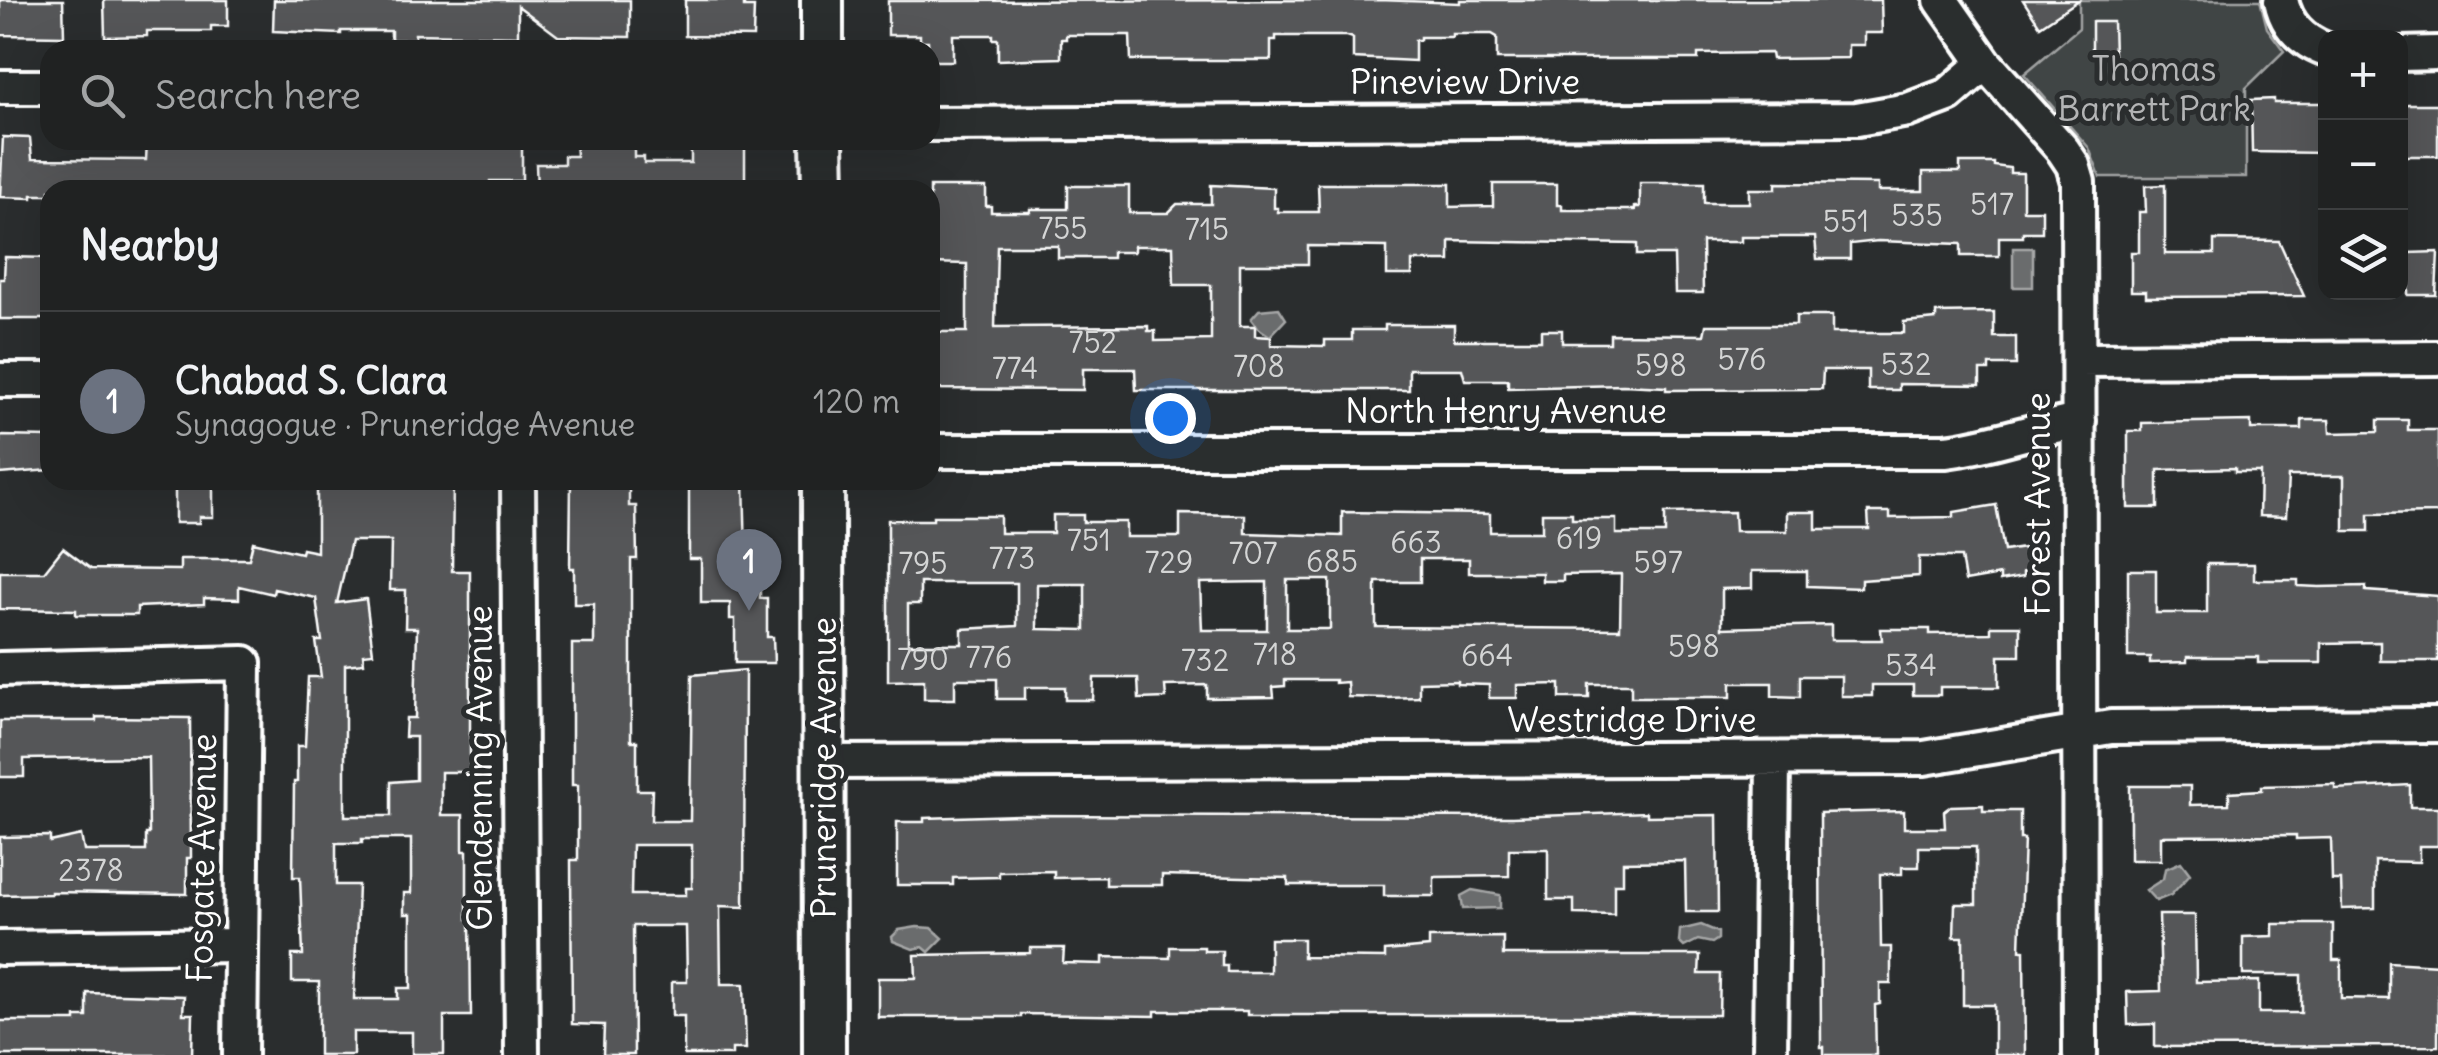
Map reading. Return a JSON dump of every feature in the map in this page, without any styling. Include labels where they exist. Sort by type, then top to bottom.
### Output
[{"type":"main road","points":[[822,0],[822,40]]},
{"type":"main road","points":[[822,150],[823,180]]},
{"type":"main road","name":"Pruneridge Avenue","points":[[823,490],[824,1055]]},
{"type":"street","name":"Forest Avenue","points":[[1941,0],[1986,63],[2073,166],[2079,202],[2080,1055]]},
{"type":"street","points":[[2282,0],[2288,21],[2300,37],[2318,46]]},
{"type":"street","points":[[2408,54],[2438,54]]},
{"type":"street","name":"Pineview Drive","points":[[940,124],[1857,119],[1908,110],[1948,95],[1986,63]]},
{"type":"street","points":[[0,87],[40,87]]},
{"type":"street","points":[[2079,360],[2438,358]]},
{"type":"street","points":[[0,380],[40,380]]},
{"type":"street","name":"North Henry Avenue","points":[[940,452],[1945,451],[1980,447],[2026,431],[2079,421]]},
{"type":"street","name":"Glendenning Avenue","points":[[518,490],[522,1055]]},
{"type":"street","name":"Fosgate Avenue","points":[[0,669],[244,662],[240,1055]]},
{"type":"street","name":"Westridge Drive","points":[[824,762],[1924,758],[2119,727],[2438,725]]},
{"type":"street","points":[[1770,1055],[1773,760]]},
{"type":"street","points":[[0,948],[240,945]]},
{"type":"green space","name":"Thomas Barrett Park","points":[[2079,0],[2260,0],[2267,28],[2284,51],[2246,88],[2246,177],[2100,177],[2089,148],[2024,74],[2079,28]]},
{"type":"shaded area","points":[[2013,248],[2033,248],[2033,287],[2013,287]]},
{"type":"shaded area","points":[[1279,308],[1286,319],[1270,336],[1251,319],[1259,310]]},
{"type":"shaded area","points":[[2181,862],[2190,874],[2171,895],[2156,901],[2146,890],[2163,879],[2165,869]]},
{"type":"shaded area","points":[[1472,890],[1500,895],[1500,908],[1463,909],[1461,896]]},
{"type":"shaded area","points":[[1701,925],[1718,932],[1718,939],[1712,943],[1698,940],[1684,947],[1679,942],[1680,930]]},
{"type":"shaded area","points":[[932,928],[943,938],[929,952],[923,947],[913,949],[893,941],[899,930]]},
{"type":"building","points":[[0,0],[63,0],[64,36],[0,35]]},
{"type":"building","points":[[104,0],[228,0],[228,26],[211,26],[211,31],[147,31],[147,36],[105,37]]},
{"type":"building","points":[[274,0],[630,0],[630,37],[558,36],[518,6],[518,36],[415,34],[415,40],[391,40],[391,31],[273,31]]},
{"type":"building","points":[[685,0],[744,0],[744,7],[754,7],[753,37],[685,36]]},
{"type":"building","points":[[1881,0],[1882,33],[1864,33],[1864,45],[1848,45],[1848,58],[1772,59],[1771,53],[1698,54],[1698,59],[1497,59],[1497,37],[1492,34],[1452,34],[1415,40],[1415,61],[1353,58],[1353,38],[1347,36],[1276,36],[1276,40],[1271,40],[1271,60],[1131,60],[1130,35],[1066,35],[1066,39],[1061,39],[1061,58],[998,60],[998,39],[993,39],[993,35],[953,35],[953,61],[940,61],[940,40],[920,40],[920,35],[888,35],[888,1]]},
{"type":"building","points":[[2023,0],[2079,0],[2040,26]]},
{"type":"building","points":[[2092,22],[2113,22],[2114,55],[2092,55]]},
{"type":"building","points":[[2251,100],[2318,103],[2318,153],[2252,152]]},
{"type":"building","points":[[2408,104],[2438,104],[2438,156],[2408,156]]},
{"type":"building","points":[[3,137],[30,138],[32,159],[146,160],[147,150],[522,150],[522,180],[40,180],[40,195],[0,197]]},
{"type":"building","points":[[576,150],[634,150],[634,157],[644,157],[644,163],[691,163],[691,150],[745,150],[745,180],[537,180],[536,164],[564,164],[564,156],[576,156]]},
{"type":"building","points":[[1960,163],[1994,163],[2010,168],[2010,173],[2023,173],[2023,210],[2042,210],[2042,232],[1999,237],[1999,256],[1961,256],[1961,244],[1878,241],[1850,244],[1850,259],[1817,259],[1815,237],[1741,237],[1741,242],[1702,242],[1703,293],[1675,293],[1674,255],[1637,255],[1637,244],[1450,241],[1450,261],[1412,261],[1412,275],[1387,275],[1387,247],[1308,246],[1308,264],[1240,264],[1240,326],[1255,326],[1255,336],[1271,337],[1271,345],[1325,346],[1325,340],[1352,340],[1352,330],[1385,330],[1385,325],[1454,325],[1454,340],[1541,340],[1541,330],[1562,330],[1562,343],[1610,343],[1610,334],[1704,335],[1706,325],[1796,325],[1796,316],[1832,316],[1832,333],[1904,333],[1904,322],[1936,319],[1936,313],[1994,312],[1994,337],[2016,337],[2016,365],[1989,365],[1989,370],[1980,370],[1980,385],[1899,384],[1899,390],[1868,390],[1868,370],[1823,370],[1822,389],[1666,390],[1623,385],[1508,388],[1508,380],[1465,380],[1462,369],[1409,369],[1409,390],[1136,390],[1135,369],[1083,369],[1083,390],[940,389],[940,332],[967,332],[967,264],[940,263],[940,187],[986,187],[986,206],[991,206],[991,212],[1030,212],[1068,209],[1068,186],[1129,186],[1129,213],[1168,213],[1177,204],[1211,204],[1211,185],[1274,188],[1274,208],[1278,212],[1319,212],[1318,184],[1450,184],[1450,207],[1493,206],[1493,184],[1557,184],[1557,205],[1562,205],[1562,210],[1635,210],[1640,207],[1640,183],[1704,183],[1704,203],[1749,203],[1749,189],[1776,189],[1776,183],[1878,184],[1878,191],[1923,191],[1923,172],[1960,172]],"holes":[[[997,246],[1058,246],[1058,258],[1112,258],[1112,252],[1134,252],[1134,246],[1173,246],[1174,285],[1211,285],[1211,340],[1155,341],[1155,331],[1148,331],[1148,326],[995,327]]]},
{"type":"building","points":[[2165,185],[2165,254],[2214,254],[2214,240],[2279,241],[2304,296],[2146,297],[2146,291],[2131,291],[2131,252],[2139,252],[2139,212],[2146,212],[2145,186]]},
{"type":"building","points":[[2438,252],[2436,295],[2408,295],[2408,253]]},
{"type":"building","points":[[5,257],[40,258],[40,319],[0,319],[0,279],[4,279]]},
{"type":"building","points":[[2302,420],[2329,420],[2330,433],[2378,432],[2378,420],[2408,420],[2408,430],[2438,430],[2438,513],[2369,514],[2369,531],[2344,531],[2344,476],[2288,476],[2286,517],[2259,516],[2260,472],[2235,472],[2235,468],[2158,470],[2158,508],[2128,508],[2128,431],[2142,431],[2142,423],[2251,421],[2251,429],[2302,429]]},
{"type":"building","points":[[0,436],[40,437],[40,471],[0,474]]},
{"type":"building","points":[[175,490],[213,490],[213,517],[199,517],[199,523],[175,523]]},
{"type":"building","points":[[317,490],[453,490],[452,571],[470,571],[470,772],[441,772],[441,815],[463,815],[471,1016],[444,1016],[444,1054],[412,1054],[412,1032],[353,1032],[353,1055],[319,1055],[319,982],[292,982],[292,955],[303,955],[300,877],[293,877],[294,782],[297,746],[305,746],[308,677],[321,677],[316,641],[322,641],[316,598],[239,586],[239,599],[204,598],[204,604],[137,607],[137,615],[0,609],[0,572],[44,572],[63,548],[91,569],[180,570],[180,559],[249,559],[253,542],[301,553],[302,549],[317,552]],"holes":[[[351,541],[391,541],[390,590],[406,590],[405,628],[417,628],[415,718],[406,718],[405,737],[416,737],[416,780],[391,782],[391,816],[345,816],[345,665],[364,663],[363,654],[373,653],[366,599],[337,603]],[[411,839],[411,893],[404,893],[404,914],[411,914],[411,988],[398,988],[398,999],[354,999],[358,885],[336,885],[336,843]]]},
{"type":"building","points":[[571,490],[629,490],[629,506],[636,506],[637,559],[631,559],[631,741],[637,741],[637,790],[652,790],[651,821],[690,821],[692,675],[745,670],[744,907],[720,906],[721,984],[744,984],[746,1049],[732,1049],[732,1055],[684,1055],[684,1016],[672,1016],[672,982],[687,982],[686,926],[633,926],[634,1055],[603,1055],[604,1025],[572,1024],[571,860],[578,860],[578,785],[572,785],[572,644],[594,644],[594,604],[574,604],[574,568],[570,568]],"holes":[[[632,845],[692,845],[692,888],[686,888],[686,895],[631,895]]]},
{"type":"building","points":[[689,490],[744,490],[747,590],[760,590],[760,598],[767,598],[767,637],[773,637],[774,663],[735,663],[735,619],[730,619],[730,603],[701,603],[701,559],[689,559]]},
{"type":"building","points":[[1996,505],[2004,551],[2024,548],[2028,571],[2023,572],[2023,577],[2000,581],[2000,575],[1965,581],[1961,557],[1919,557],[1919,576],[1861,580],[1861,588],[1807,586],[1807,571],[1752,571],[1752,588],[1722,589],[1722,628],[1831,625],[1831,640],[1882,640],[1881,629],[1930,629],[1930,634],[1991,633],[1991,626],[2020,626],[2020,656],[1999,656],[1999,687],[1940,687],[1940,695],[1913,695],[1913,685],[1872,685],[1872,696],[1841,696],[1841,676],[1800,676],[1800,697],[1772,696],[1772,683],[1731,683],[1731,697],[1631,697],[1631,684],[1589,684],[1589,698],[1560,698],[1560,684],[1517,685],[1517,698],[1489,698],[1489,685],[1457,681],[1419,682],[1419,697],[1385,698],[1348,697],[1347,682],[1285,680],[1285,686],[1273,687],[1274,697],[1207,698],[1207,685],[1165,686],[1166,698],[1139,699],[1138,678],[1094,678],[1093,700],[1065,700],[1065,687],[1025,687],[1025,699],[997,699],[997,679],[955,679],[955,699],[924,699],[924,680],[888,681],[888,520],[1000,516],[1000,533],[1053,533],[1053,515],[1083,515],[1083,522],[1126,522],[1126,537],[1180,537],[1180,514],[1245,515],[1245,533],[1342,536],[1342,512],[1490,514],[1490,532],[1542,532],[1542,513],[1572,513],[1572,519],[1616,519],[1616,534],[1665,534],[1665,513],[1734,512],[1735,531],[1787,531],[1787,512],[1816,512],[1816,529],[1869,529],[1868,512],[1890,512],[1890,518],[1954,517],[1954,512]],"holes":[[[1420,559],[1469,559],[1469,573],[1542,573],[1542,581],[1563,581],[1563,575],[1621,574],[1620,629],[1376,627],[1376,582],[1420,582]],[[1287,580],[1330,580],[1330,629],[1287,629]],[[1267,582],[1267,630],[1202,630],[1200,583]],[[920,583],[1017,583],[1017,626],[962,629],[962,644],[908,644],[908,604],[920,604]],[[1037,584],[1085,584],[1085,630],[1037,629]]]},
{"type":"building","points":[[2207,564],[2254,564],[2254,580],[2298,580],[2298,586],[2366,586],[2366,591],[2438,596],[2438,661],[2380,661],[2380,642],[2321,643],[2321,663],[2258,663],[2258,657],[2187,657],[2187,662],[2150,663],[2150,657],[2128,657],[2128,570],[2156,570],[2156,613],[2207,613]]},
{"type":"building","points":[[96,717],[190,718],[191,858],[187,858],[187,894],[0,895],[0,837],[50,836],[50,842],[81,835],[84,851],[146,851],[148,757],[24,759],[24,777],[0,777],[0,721],[96,721]]},
{"type":"building","points":[[2335,784],[2335,789],[2410,785],[2410,807],[2438,807],[2438,846],[2419,846],[2419,862],[2375,861],[2375,908],[2342,909],[2341,880],[2332,880],[2331,838],[2161,836],[2161,860],[2130,860],[2130,786],[2190,786],[2190,805],[2229,804],[2229,792],[2262,790],[2262,786]]},
{"type":"building","points":[[1983,805],[1983,811],[2020,811],[2020,839],[2024,839],[2020,950],[2024,950],[2025,1055],[1994,1055],[1994,1005],[1963,1005],[1963,937],[1954,937],[1955,904],[1976,904],[1976,847],[1919,847],[1919,867],[1902,867],[1902,874],[1880,874],[1881,947],[1891,947],[1891,984],[1880,984],[1880,1004],[1875,1005],[1876,1055],[1824,1055],[1820,813],[1904,811],[1904,828],[1945,828],[1944,811],[1951,806]]},
{"type":"building","points":[[1647,812],[1647,816],[1717,815],[1718,912],[1686,912],[1685,861],[1623,862],[1623,884],[1614,884],[1614,915],[1574,914],[1574,900],[1548,900],[1548,849],[1509,849],[1509,876],[1434,877],[1434,896],[1384,896],[1384,885],[1288,885],[1288,878],[1162,875],[1162,885],[1106,885],[1106,877],[1054,878],[1054,871],[953,878],[953,885],[897,885],[897,822],[924,822],[924,818],[1512,817]]},
{"type":"building","points":[[2159,915],[2195,915],[2196,982],[2259,981],[2259,1013],[2301,1013],[2301,975],[2243,975],[2243,937],[2273,936],[2273,924],[2333,924],[2333,960],[2341,960],[2341,998],[2389,999],[2389,962],[2438,965],[2438,1046],[2155,1047],[2155,1024],[2128,1025],[2127,992],[2161,991]]},
{"type":"building","points":[[1503,937],[1503,955],[1700,955],[1699,974],[1720,974],[1719,1015],[1247,1015],[1247,1011],[1155,1011],[1155,1016],[878,1017],[878,978],[916,978],[915,955],[1030,953],[1030,948],[1064,948],[1063,963],[1103,964],[1103,957],[1170,958],[1170,947],[1204,947],[1204,951],[1222,951],[1222,966],[1227,966],[1227,972],[1270,972],[1270,939],[1303,939],[1303,957],[1385,958],[1385,951],[1429,947],[1429,938]]},
{"type":"building","points":[[87,993],[184,996],[183,1014],[193,1014],[192,1055],[0,1055],[0,1021],[76,1021],[76,1017],[87,1017]]},
{"type":"place","name":"Chabad S. Clara","points":[[749,611]]}]
